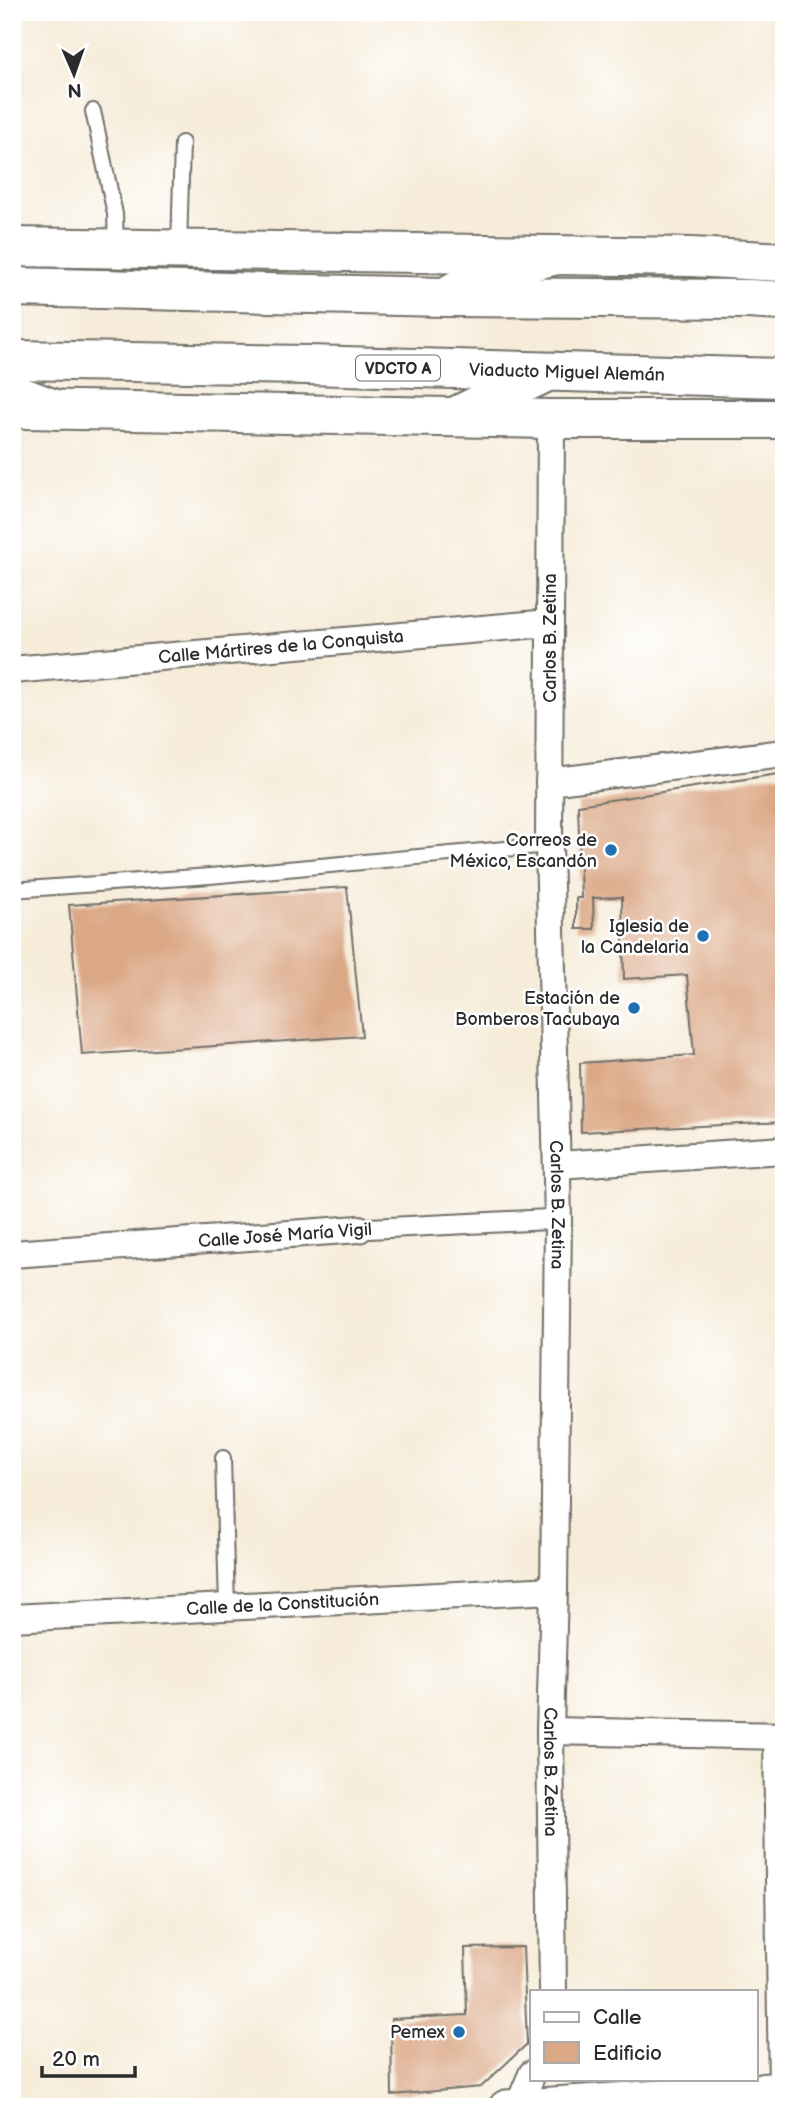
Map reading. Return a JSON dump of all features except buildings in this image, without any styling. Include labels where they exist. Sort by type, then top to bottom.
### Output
[{"type":"main road","points":[[12,247],[691,257],[784,262]]},
{"type":"main road","points":[[444,297],[491,273],[558,255]]},
{"type":"main road","points":[[12,266],[85,289]]},
{"type":"main road","points":[[12,287],[444,297],[784,301]]},
{"type":"main road","name":"Viaducto Miguel Alemán","points":[[12,360],[784,378]]},
{"type":"main road","points":[[456,416],[547,372]]},
{"type":"main road","points":[[12,393],[57,410]]},
{"type":"main road","points":[[12,409],[551,419],[784,419]]},
{"type":"street","name":"Carlos B. Zetina","points":[[551,419],[549,845],[558,1165],[550,1731],[553,1990]]},
{"type":"street","name":"Calle Mártires de la Conquista","points":[[12,670],[550,623]]},
{"type":"street","points":[[549,782],[784,753]]},
{"type":"street","points":[[558,1165],[784,1150]]},
{"type":"street","name":"Calle José María Vigil","points":[[12,1254],[359,1229],[558,1219]]},
{"type":"street","name":"Calle de la Constitución","points":[[12,1618],[554,1591]]},
{"type":"street","points":[[514,2106],[783,2089],[780,1736],[550,1731]]},
{"type":"street","points":[[514,2106],[530,2078]]},
{"type":"lane","points":[[93,111],[115,214],[117,248]]},
{"type":"lane","points":[[179,250],[182,143]]},
{"type":"lane","points":[[12,890],[210,876],[549,845]]},
{"type":"lane","points":[[223,1458],[227,1607]]},
{"type":"place","name":"Correos de México, Escandón","points":[[611,850]]},
{"type":"place","name":"Iglesia de la Candelaria","points":[[703,936]]},
{"type":"place","name":"Estación de Bomberos Tacubaya","points":[[634,1008]]},
{"type":"place","name":"Pemex","points":[[459,2032]]}]
